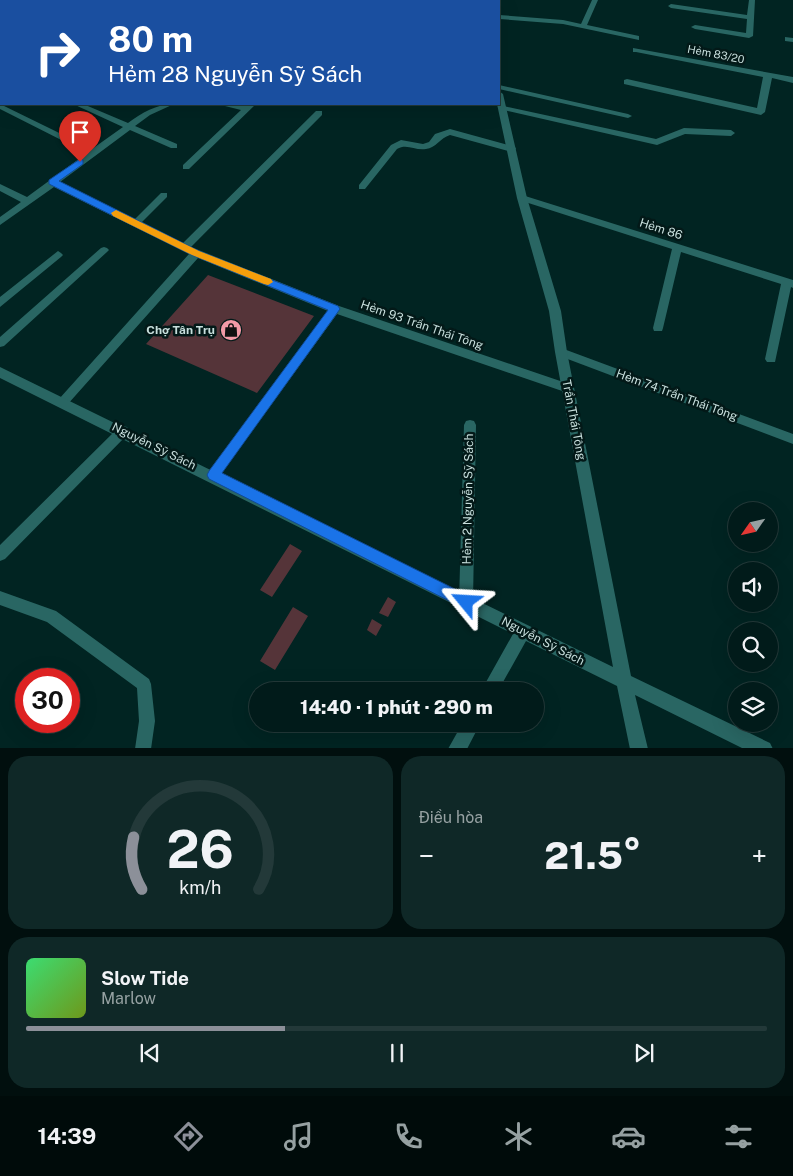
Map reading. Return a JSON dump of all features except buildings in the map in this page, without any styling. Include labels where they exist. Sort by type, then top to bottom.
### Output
[{"type":"street","name":"Hẻm 83/20","points":[[636,50],[793,80]]},
{"type":"street","points":[[627,82],[761,112],[768,75]]},
{"type":"street","name":"Trần Thái Tông","points":[[500,98],[522,198],[555,311],[561,352],[624,682],[639,748]]},
{"type":"street","name":"Nguyễn Sỹ Sách","points":[[0,372],[213,475],[624,682],[764,748]]},
{"type":"street","points":[[494,682],[524,630]]},
{"type":"street","points":[[457,748],[466,732]]},
{"type":"lane","points":[[583,27],[596,0]]},
{"type":"lane","points":[[695,27],[749,36],[752,0]]},
{"type":"lane","points":[[670,6],[751,18]]},
{"type":"lane","points":[[500,17],[563,22],[636,38]]},
{"type":"lane","points":[[500,87],[628,116]]},
{"type":"lane","points":[[79,105],[174,146]]},
{"type":"lane","points":[[154,105],[161,108]]},
{"type":"lane","points":[[0,222],[147,113],[168,105]]},
{"type":"lane","points":[[235,105],[249,106]]},
{"type":"lane","points":[[186,167],[249,106]]},
{"type":"lane","points":[[502,107],[657,142],[684,131],[731,133]]},
{"type":"lane","points":[[4,108],[93,152]]},
{"type":"lane","points":[[185,248],[319,113]]},
{"type":"lane","points":[[362,187],[394,147],[401,143],[424,147],[432,144],[438,136],[450,132],[512,149]]},
{"type":"lane","name":"Hẻm 93 Trần Thái Tông","points":[[52,182],[196,253],[335,309],[568,388]]},
{"type":"lane","points":[[0,187],[27,201]]},
{"type":"lane","points":[[136,223],[164,195]]},
{"type":"lane","name":"Hẻm 86","points":[[522,198],[790,283]]},
{"type":"lane","points":[[658,328],[677,247]]},
{"type":"lane","points":[[0,342],[104,250]]},
{"type":"lane","points":[[63,402],[196,253]]},
{"type":"lane","points":[[0,302],[58,255]]},
{"type":"lane","points":[[771,359],[790,283]]},
{"type":"lane","points":[[213,475],[335,309]]},
{"type":"lane","name":"Hẻm 74 Trần Thái Tông","points":[[561,352],[793,439]]},
{"type":"lane","name":"Hẻm 2 Nguyễn Sỹ Sách","points":[[466,602],[470,425]]},
{"type":"lane","points":[[0,554],[123,431]]},
{"type":"lane","points":[[0,598],[51,616],[144,684],[146,721],[143,748]]},
{"type":"slow traffic","points":[[116,213],[196,253],[268,282]]},
{"type":"place","name":"Chợ Tân Trụ","points":[[231,330]]},
{"type":"route","points":[[80,162],[52,182],[196,253],[335,309],[213,475],[466,602]]}]
